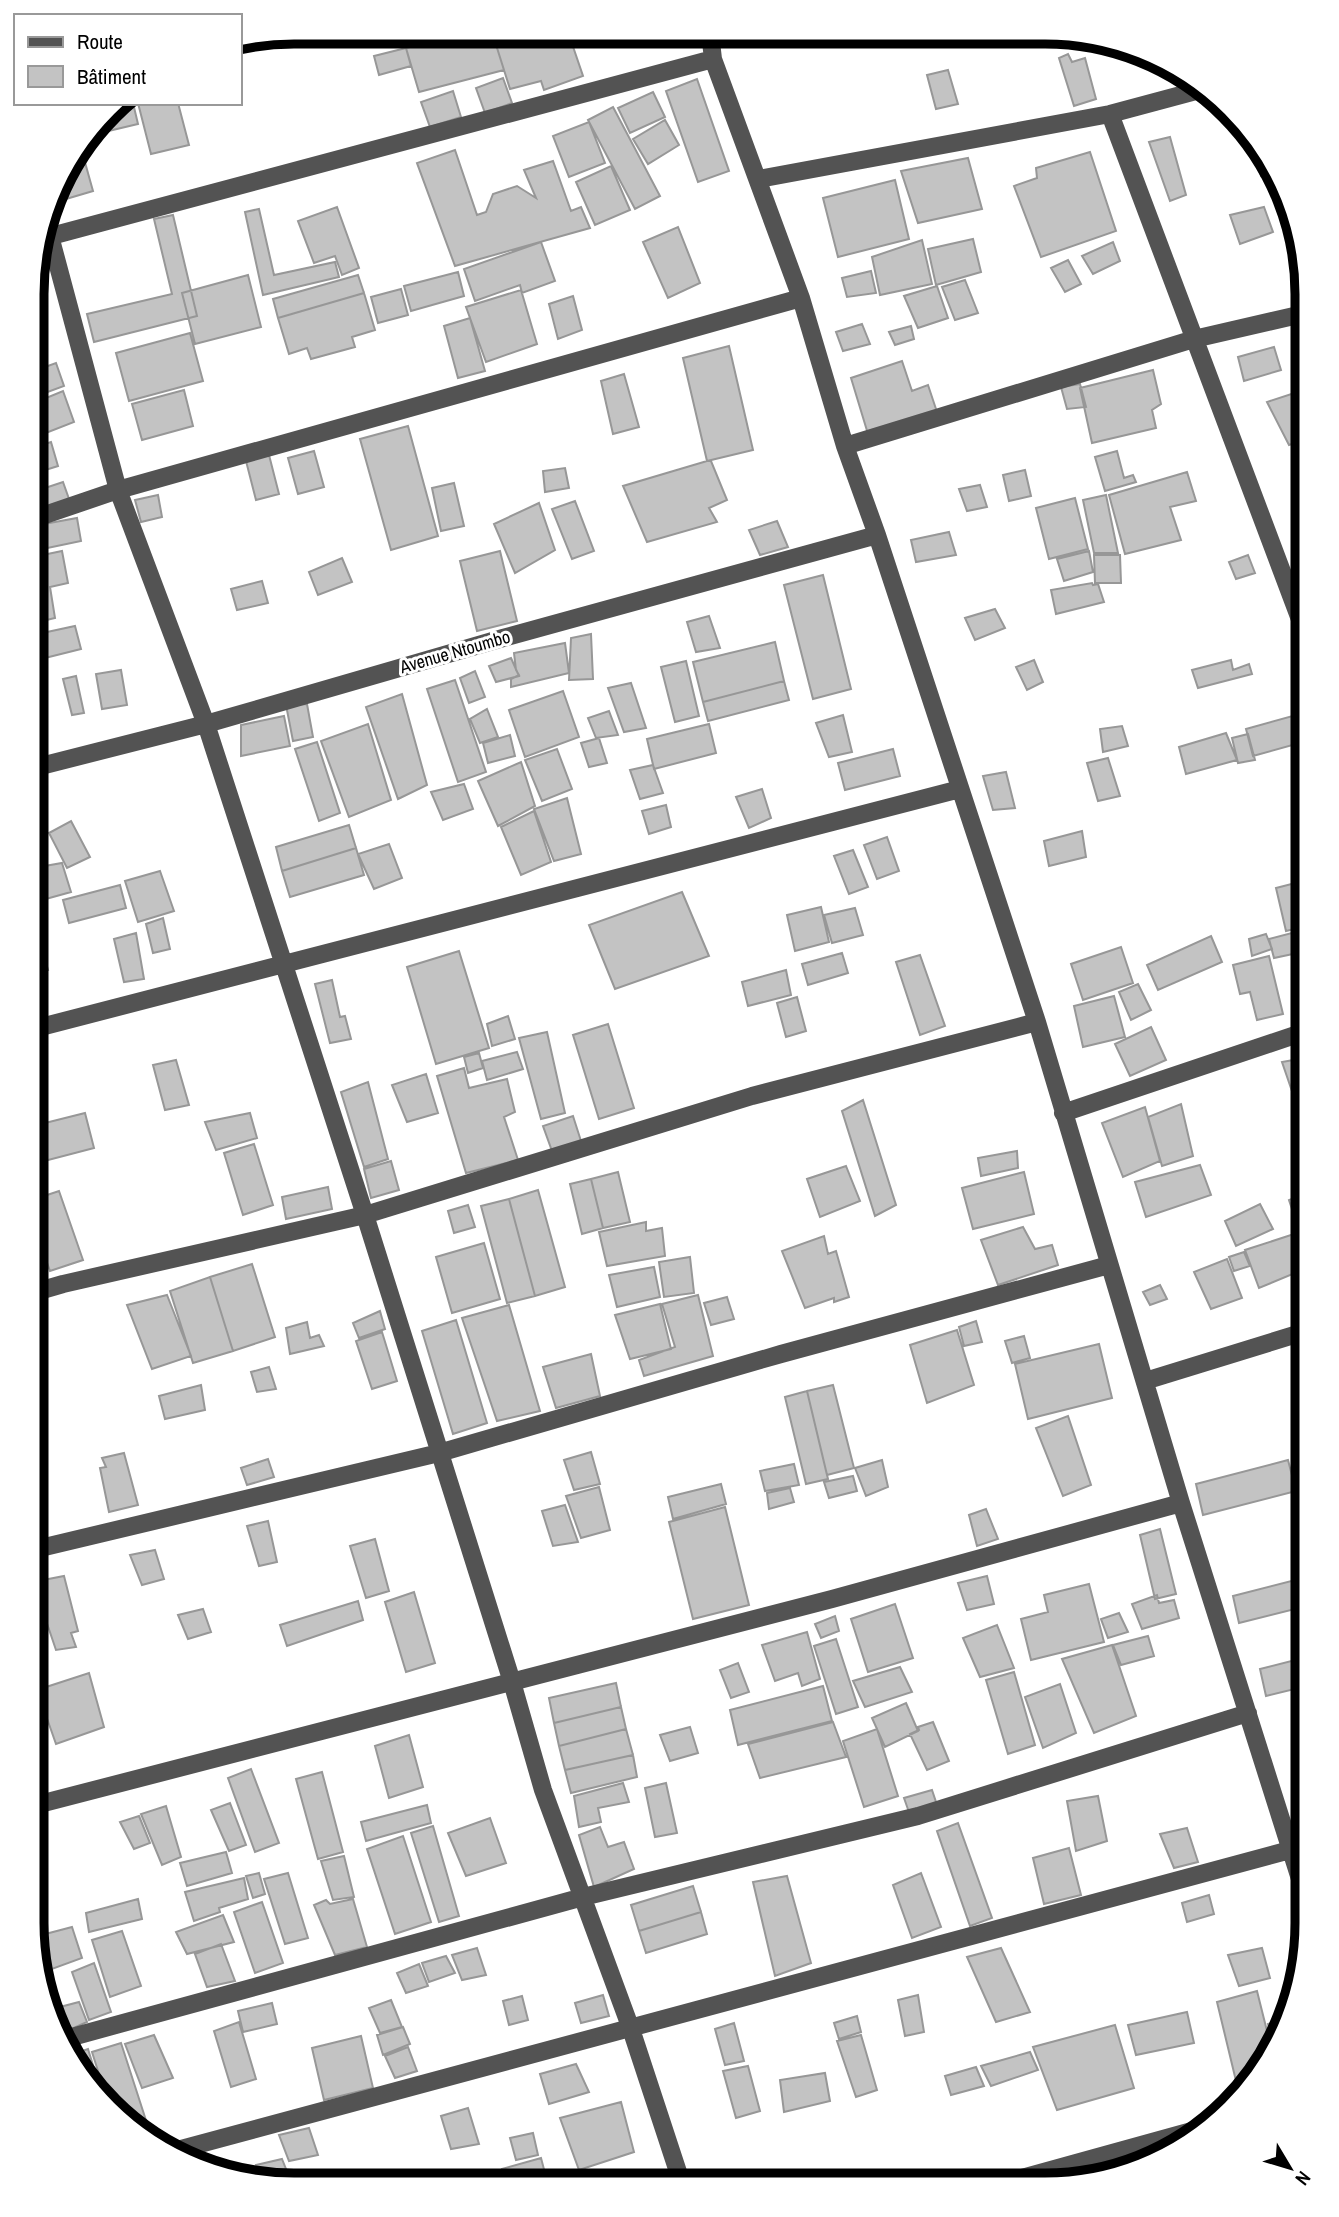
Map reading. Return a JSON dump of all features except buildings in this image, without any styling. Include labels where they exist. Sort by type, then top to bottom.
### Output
[{"type":"street","points":[[711,44],[713,59],[801,298],[845,446],[877,535],[1037,1022],[1181,1503],[1295,1865]]},
{"type":"street","points":[[51,235],[713,59]]},
{"type":"street","points":[[759,179],[1110,114],[1193,92]]},
{"type":"street","points":[[1110,114],[1295,606]]},
{"type":"street","points":[[48,249],[118,490],[205,724],[284,965],[512,1682],[543,1790],[631,2029],[678,2173]]},
{"type":"street","points":[[44,515],[118,490],[801,298]]},
{"type":"street","points":[[845,446],[1194,339],[1295,316]]},
{"type":"street","name":"Avenue Ntoumbo","points":[[44,765],[205,724],[503,638],[877,535]]},
{"type":"street","points":[[44,1026],[960,789]]},
{"type":"street","points":[[44,1290],[365,1215],[752,1096],[1037,1022]]},
{"type":"street","points":[[1063,1114],[1295,1035]]},
{"type":"street","points":[[44,1547],[439,1454],[781,1354],[1109,1265]]},
{"type":"street","points":[[1145,1381],[1295,1335]]},
{"type":"street","points":[[44,1803],[832,1599],[1181,1503]]},
{"type":"street","points":[[72,2037],[583,1897],[918,1816],[1248,1713]]},
{"type":"street","points":[[185,2148],[1290,1850]]},
{"type":"street","points":[[1040,2173],[1178,2135]]}]
